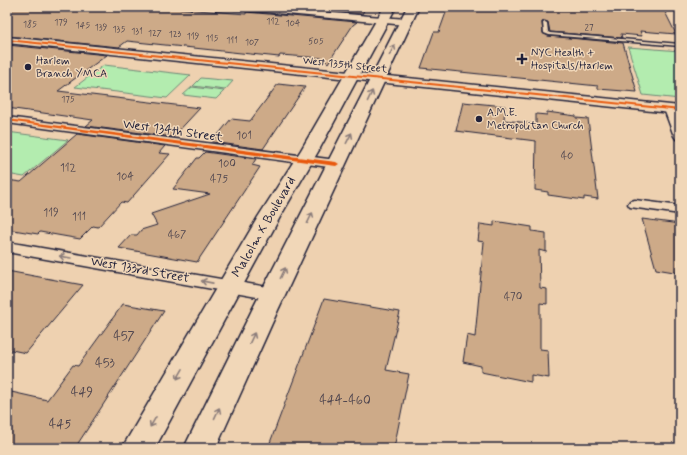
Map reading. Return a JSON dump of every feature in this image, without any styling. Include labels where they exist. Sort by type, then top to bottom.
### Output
[{"type":"main road","name":"Malcolm X Boulevard","points":[[138,448],[303,159],[310,150],[390,7]]},
{"type":"main road","points":[[200,448],[272,294],[413,7]]},
{"type":"street","points":[[234,7],[406,22]]},
{"type":"street","name":"West 135th Street","points":[[7,40],[675,109]]},
{"type":"street","points":[[675,109],[680,136]]},
{"type":"street","name":"West 134th Street","points":[[7,120],[336,164]]},
{"type":"street","points":[[635,204],[680,210]]},
{"type":"street","name":"West 133rd Street","points":[[7,247],[272,294]]},
{"type":"lane","points":[[545,23],[547,34],[680,45]]},
{"type":"green space","points":[[628,47],[680,51],[680,99],[643,95]]},
{"type":"green space","points":[[104,65],[191,75],[167,98],[75,87]]},
{"type":"green space","points":[[201,78],[233,81],[225,90],[193,86]]},
{"type":"green space","points":[[192,87],[224,91],[216,99],[183,95]]},
{"type":"green space","points":[[7,132],[68,140],[24,177],[7,174]]},
{"type":"building","points":[[7,7],[161,7],[246,14],[246,12],[357,22],[353,25],[328,63],[322,58],[280,55],[279,57],[127,41],[119,47],[7,36]]},
{"type":"building","points":[[280,7],[366,7],[362,14]]},
{"type":"building","name":"NYC Health + Hospitals/Harlem","points":[[448,7],[663,8],[676,34],[640,31],[642,36],[621,34],[622,38],[550,32],[548,22],[542,22],[543,33],[548,36],[623,43],[637,92],[598,89],[598,86],[421,68],[434,32],[439,32]]},
{"type":"building","points":[[7,45],[107,55],[58,91],[200,108],[173,137],[86,126],[93,120],[7,108]]},
{"type":"building","points":[[278,84],[305,87],[263,149],[212,142],[231,119],[250,121]]},
{"type":"building","points":[[463,102],[505,106],[504,120],[536,124],[536,114],[547,115],[547,112],[588,119],[598,199],[584,197],[584,200],[548,195],[548,192],[535,190],[536,141],[456,131]]},
{"type":"building","points":[[77,134],[165,146],[159,153],[170,154],[127,203],[121,202],[98,227],[93,226],[80,239],[40,232],[38,234],[7,229],[7,180],[21,182]]},
{"type":"building","points":[[205,152],[256,159],[252,165],[260,167],[197,262],[119,248],[131,235],[137,235],[141,230],[157,225],[151,214],[210,194],[173,189],[197,158]]},
{"type":"building","points":[[642,219],[680,224],[680,273],[656,269]]},
{"type":"building","points":[[494,221],[532,227],[532,231],[546,233],[546,252],[539,250],[540,288],[547,289],[547,304],[540,303],[540,349],[548,350],[549,378],[531,375],[531,382],[481,372],[481,366],[463,362],[467,335],[475,337],[484,242],[478,241],[480,224],[494,226]]},
{"type":"building","points":[[7,271],[83,285],[26,353],[7,349]]},
{"type":"building","points":[[324,299],[400,312],[386,370],[409,374],[394,448],[268,448]]},
{"type":"building","points":[[123,304],[164,311],[75,448],[7,448],[7,391],[47,400],[73,365],[78,366]]},
{"type":"cycle path","points":[[7,40],[680,110]]},
{"type":"cycle path","points":[[7,120],[336,164]]},
{"type":"place","name":"NYC Health + Hospitals/Harlem","points":[[522,59]]},
{"type":"place","name":"Harlem Branch YMCA","points":[[28,67]]},
{"type":"place","name":"A.M.E. Metropolitan Church","points":[[479,119]]}]
